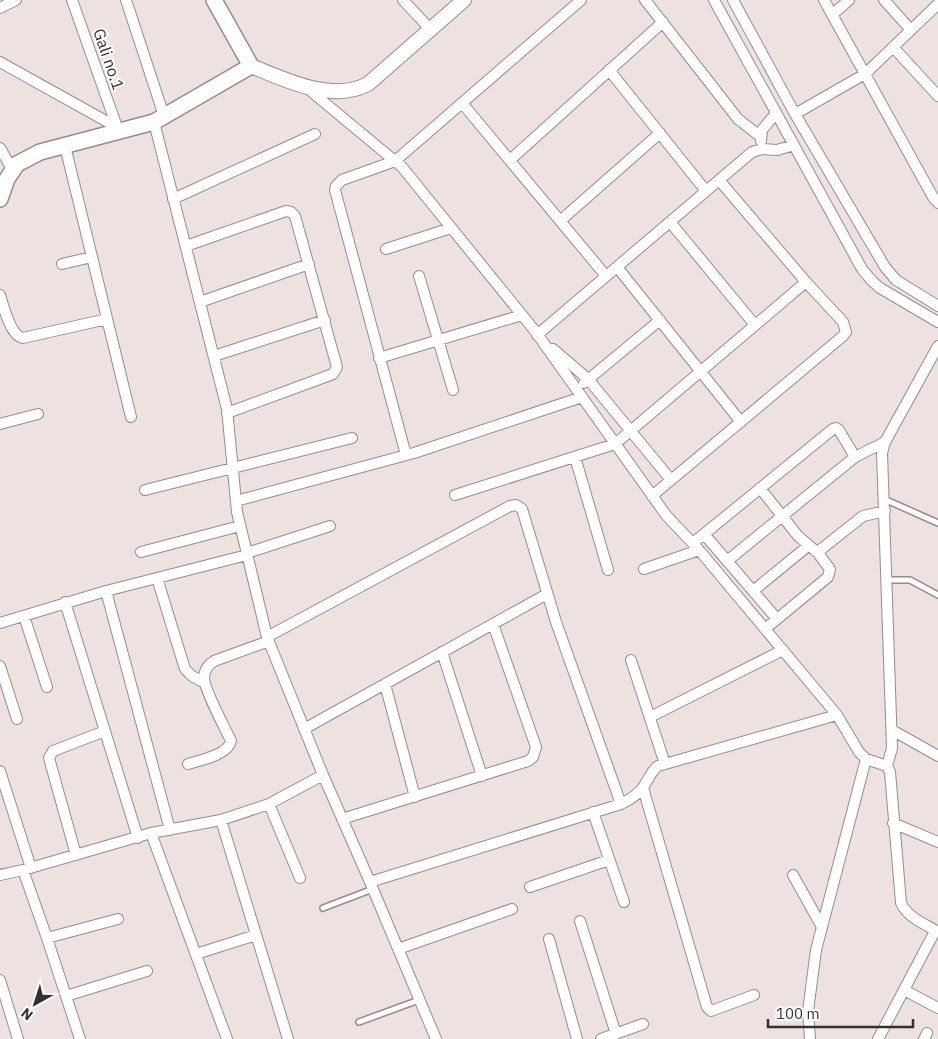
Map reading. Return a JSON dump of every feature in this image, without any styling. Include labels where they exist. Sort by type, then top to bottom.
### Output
[{"type":"main road","points":[[0,199],[8,179],[17,164],[40,152],[159,119],[251,66],[214,0]]},
{"type":"street","points":[[0,8],[16,0]]},
{"type":"street","name":"Gali no.1","points":[[72,0],[120,129]]},
{"type":"street","points":[[126,0],[159,119],[173,199],[227,413],[240,526],[268,639],[323,775],[436,1039]]},
{"type":"street","points":[[403,0],[430,29]]},
{"type":"street","points":[[306,88],[349,91],[368,84],[464,0]]},
{"type":"street","points":[[406,455],[335,190],[336,186],[342,180],[395,161],[581,0]]},
{"type":"street","points":[[645,0],[738,119],[761,136]]},
{"type":"street","points":[[714,0],[862,269],[880,288],[938,322]]},
{"type":"street","points":[[732,0],[795,114],[885,268],[896,280],[936,304]]},
{"type":"street","points":[[824,0],[936,197]]},
{"type":"street","points":[[832,15],[849,0]]},
{"type":"street","points":[[884,0],[911,30]]},
{"type":"street","points":[[795,114],[865,74],[938,4]]},
{"type":"street","points":[[510,160],[662,22]]},
{"type":"street","points":[[893,48],[938,96]]},
{"type":"street","points":[[0,62],[120,129]]},
{"type":"street","points":[[251,66],[306,88],[402,167],[539,336],[666,515],[696,547],[837,715],[859,752],[866,759],[887,766]]},
{"type":"street","points":[[609,70],[706,191]]},
{"type":"street","points":[[462,103],[606,276]]},
{"type":"street","points":[[762,149],[761,136],[765,126],[776,113]]},
{"type":"street","points":[[560,221],[660,133]]},
{"type":"street","points":[[173,199],[315,134]]},
{"type":"street","points":[[65,146],[131,417]]},
{"type":"street","points":[[539,336],[606,276],[752,152],[762,149],[777,150],[794,146]]},
{"type":"street","points":[[0,148],[13,171]]},
{"type":"street","points":[[652,496],[846,332],[843,322],[806,282],[719,180]]},
{"type":"street","points":[[186,246],[286,211],[291,212],[295,216],[337,367],[333,374],[227,413]]},
{"type":"street","points":[[670,222],[755,325]]},
{"type":"street","points":[[386,249],[452,228]]},
{"type":"street","points":[[62,264],[92,256]]},
{"type":"street","points":[[200,302],[309,264]]},
{"type":"street","points":[[617,267],[741,422]]},
{"type":"street","points":[[419,276],[453,390]]},
{"type":"street","points":[[455,495],[615,444],[806,282]]},
{"type":"street","points":[[0,295],[12,330],[19,337],[23,338],[107,319]]},
{"type":"street","points":[[379,358],[522,315]]},
{"type":"street","points":[[214,356],[325,320]]},
{"type":"street","points":[[236,501],[406,455],[579,393],[588,379],[660,320]]},
{"type":"street","points":[[539,336],[588,379],[671,480]]},
{"type":"street","points":[[878,1039],[937,932],[909,914],[901,903],[890,772],[887,766],[892,748],[892,730],[882,453],[885,442],[938,346]]},
{"type":"street","points":[[0,424],[38,414]]},
{"type":"street","points":[[644,569],[696,547],[704,534],[833,429],[839,430],[856,457]]},
{"type":"street","points":[[145,490],[352,438]]},
{"type":"street","points":[[727,562],[856,457],[885,442]]},
{"type":"street","points":[[575,456],[608,570]]},
{"type":"street","points":[[760,488],[798,536],[818,553],[830,569],[828,577],[765,629]]},
{"type":"street","points":[[188,764],[224,752],[231,741],[205,683],[205,670],[208,665],[268,639],[510,506],[516,505],[522,509],[556,622],[621,804]]},
{"type":"street","points":[[818,553],[863,516],[885,512]]},
{"type":"street","points":[[141,552],[240,526]]},
{"type":"street","points":[[0,623],[65,602],[247,554],[330,526]]},
{"type":"street","points":[[704,534],[777,619]]},
{"type":"street","points":[[753,591],[808,546]]},
{"type":"street","points":[[157,578],[185,669],[192,676],[205,683]]},
{"type":"street","points":[[106,591],[170,830]]},
{"type":"street","points":[[304,729],[547,594]]},
{"type":"street","points":[[65,602],[138,838]]},
{"type":"street","points":[[24,616],[47,686]]},
{"type":"street","points":[[342,819],[528,761],[535,752],[536,747],[493,624]]},
{"type":"street","points":[[650,718],[782,650]]},
{"type":"street","points":[[442,652],[482,776]]},
{"type":"street","points":[[631,660],[665,764]]},
{"type":"street","points":[[0,666],[17,719]]},
{"type":"street","points":[[385,684],[415,797]]},
{"type":"street","points":[[371,885],[621,804],[643,788],[652,770],[658,766],[837,715]]},
{"type":"street","points":[[892,730],[938,756]]},
{"type":"street","points":[[76,855],[49,758],[53,751],[105,731]]},
{"type":"street","points":[[810,1039],[808,1011],[816,950],[866,759]]},
{"type":"street","points":[[0,771],[47,938],[80,1039]]},
{"type":"street","points":[[0,875],[151,833],[221,820],[268,804],[323,775]]},
{"type":"street","points":[[643,788],[707,1007],[711,1011],[754,996]]},
{"type":"street","points":[[268,804],[300,878]]},
{"type":"street","points":[[593,812],[624,902]]},
{"type":"street","points":[[221,820],[288,1039]]},
{"type":"street","points":[[893,823],[937,838]]},
{"type":"street","points":[[151,833],[227,1039]]},
{"type":"street","points":[[530,887],[609,860]]},
{"type":"street","points":[[793,875],[822,927]]},
{"type":"street","points":[[398,949],[512,909]]},
{"type":"street","points":[[47,938],[118,919]]},
{"type":"street","points":[[580,921],[616,1034]]},
{"type":"street","points":[[196,954],[256,936]]},
{"type":"street","points":[[549,939],[577,1039]]},
{"type":"street","points":[[66,996],[147,971]]},
{"type":"street","points":[[0,980],[18,1039]]},
{"type":"street","points":[[904,990],[938,1008]]},
{"type":"street","points":[[601,1039],[643,1024]]},
{"type":"lane","points":[[884,499],[938,523]]},
{"type":"lane","points":[[887,580],[910,580],[938,595]]},
{"type":"lane","points":[[323,908],[371,885]]},
{"type":"lane","points":[[359,1022],[419,1000]]}]
